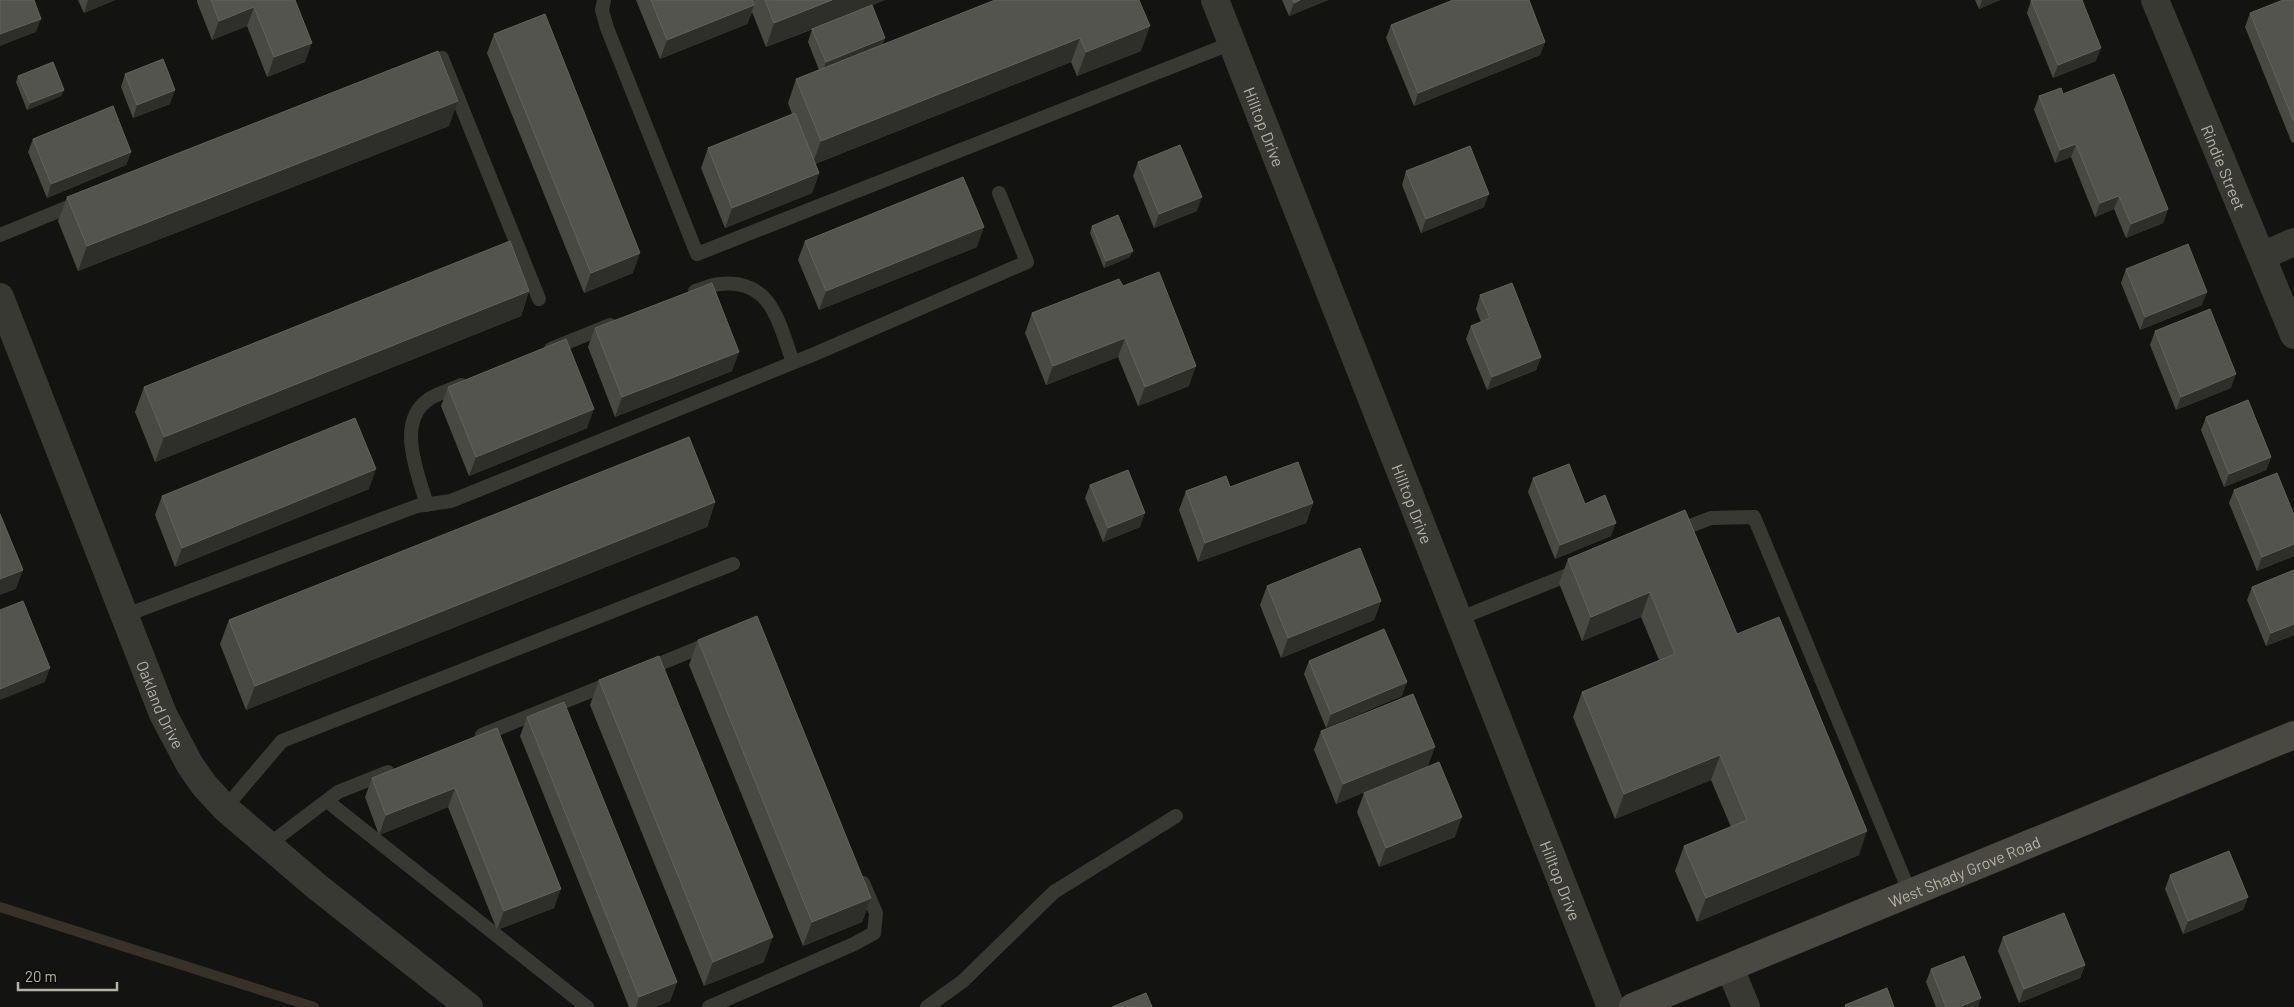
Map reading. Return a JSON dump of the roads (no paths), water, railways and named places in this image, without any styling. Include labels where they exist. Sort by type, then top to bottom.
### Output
[{"type":"main road","name":"West Shady Grove Road","points":[[1634,1007],[2294,736]]},
{"type":"street","name":"Hilltop Drive","points":[[1215,0],[1611,1007]]},
{"type":"street","name":"Rindie Street","points":[[2155,0],[2294,334]]},
{"type":"street","points":[[2262,256],[2294,242]]},
{"type":"street","name":"Oakland Drive","points":[[0,297],[126,615],[163,714],[179,746],[204,786],[225,808],[268,845],[469,1007]]},
{"type":"street","points":[[1730,968],[1746,1007]]},
{"type":"lane","points":[[604,0],[602,10],[607,28],[697,254],[1232,43]]},
{"type":"lane","points":[[414,69],[442,58],[539,299]]},
{"type":"lane","points":[[126,615],[417,506],[451,500],[793,362],[1027,262],[999,193]]},
{"type":"lane","points":[[0,235],[90,199]]},
{"type":"lane","points":[[682,296],[720,284],[743,284],[764,296],[776,315],[793,362]]},
{"type":"lane","points":[[538,355],[619,322]]},
{"type":"lane","points":[[427,505],[412,451],[411,427],[418,409],[429,398],[474,380]]},
{"type":"lane","points":[[1666,536],[1711,518],[1754,517],[1910,894]]},
{"type":"lane","points":[[225,808],[282,741],[733,564]]},
{"type":"lane","points":[[1458,619],[1594,564]]},
{"type":"lane","points":[[467,741],[725,637]]},
{"type":"lane","points":[[268,845],[338,792],[403,767]]},
{"type":"lane","points":[[326,801],[587,1007]]},
{"type":"lane","points":[[928,1007],[963,981],[1054,892],[1176,816]]},
{"type":"lane","points":[[709,1007],[854,944],[874,933],[876,914],[857,868]]},
{"type":"waterway","points":[[0,907],[314,1007]]}]
